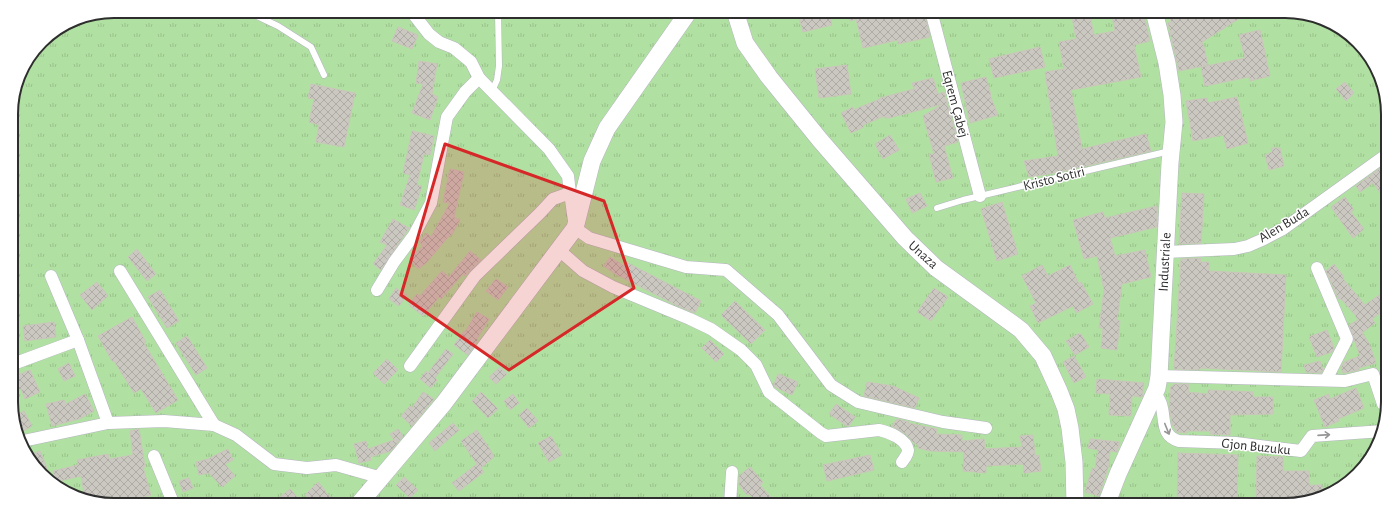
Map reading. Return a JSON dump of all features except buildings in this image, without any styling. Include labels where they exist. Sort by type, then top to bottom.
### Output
[{"type":"main road","points":[[364,498],[444,403],[575,228],[592,160],[608,128],[684,18]]},
{"type":"main road","name":"Unaza","points":[[737,18],[745,43],[760,66],[820,140],[905,238],[936,268],[1020,330],[1043,356],[1066,409],[1074,462],[1075,498]]},
{"type":"main road","name":"Industriale","points":[[1109,498],[1121,466],[1155,393],[1159,376],[1171,150],[1174,122],[1172,95],[1156,18]]},
{"type":"street","points":[[417,18],[429,34],[439,42],[454,48],[471,62],[479,78],[549,149],[568,176],[575,228],[589,238],[686,267],[726,270],[778,315],[831,385],[858,402],[943,422],[986,428]]},
{"type":"street","name":"Eqrem Çabej","points":[[933,18],[980,196]]},
{"type":"street","points":[[377,290],[394,262],[414,235],[431,203],[447,117],[465,92],[479,78]]},
{"type":"street","name":"Alen Buda","points":[[1165,252],[1234,249],[1248,246],[1283,229],[1381,159]]},
{"type":"street","points":[[410,366],[475,276],[553,199],[570,193]]},
{"type":"street","points":[[559,250],[584,271],[612,287],[711,329],[741,350],[756,365],[769,392],[826,436],[879,430],[896,436],[908,450],[907,455],[902,462]]},
{"type":"street","points":[[1317,268],[1347,339],[1326,380]]},
{"type":"street","points":[[120,271],[214,425]]},
{"type":"street","points":[[51,276],[78,340],[108,423]]},
{"type":"street","points":[[18,362],[78,340]]},
{"type":"street","points":[[1159,376],[1345,381],[1374,374],[1381,397]]},
{"type":"street","name":"Gjon Buzuku","points":[[1155,393],[1161,404],[1167,432],[1171,438],[1179,441],[1236,443],[1301,451],[1312,436],[1377,431]]},
{"type":"street","points":[[26,440],[108,423],[164,421],[214,425],[236,435],[274,464],[306,468],[336,465],[382,478]]},
{"type":"street","points":[[154,456],[171,498]]},
{"type":"street","points":[[730,498],[732,472]]},
{"type":"lane","points":[[261,18],[278,26],[312,47],[324,75]]},
{"type":"lane","points":[[492,91],[497,80],[499,66],[498,18]]},
{"type":"lane","name":"Kristo Sotiri","points":[[937,208],[963,200],[1171,150]]},
{"type":"highlighted area","points":[[445,144],[604,201],[634,288],[509,370],[401,295]]},
{"type":"green space","points":[[1291,18],[1316,23],[1333,31],[1353,46],[1368,66],[1374,77],[1380,101],[1381,402],[1378,427],[1365,455],[1353,470],[1333,485],[1316,493],[1291,498],[114,498],[83,493],[61,482],[42,465],[28,444],[20,421],[18,402],[18,108],[21,89],[25,77],[42,51],[66,31],[83,23],[101,19]]}]
